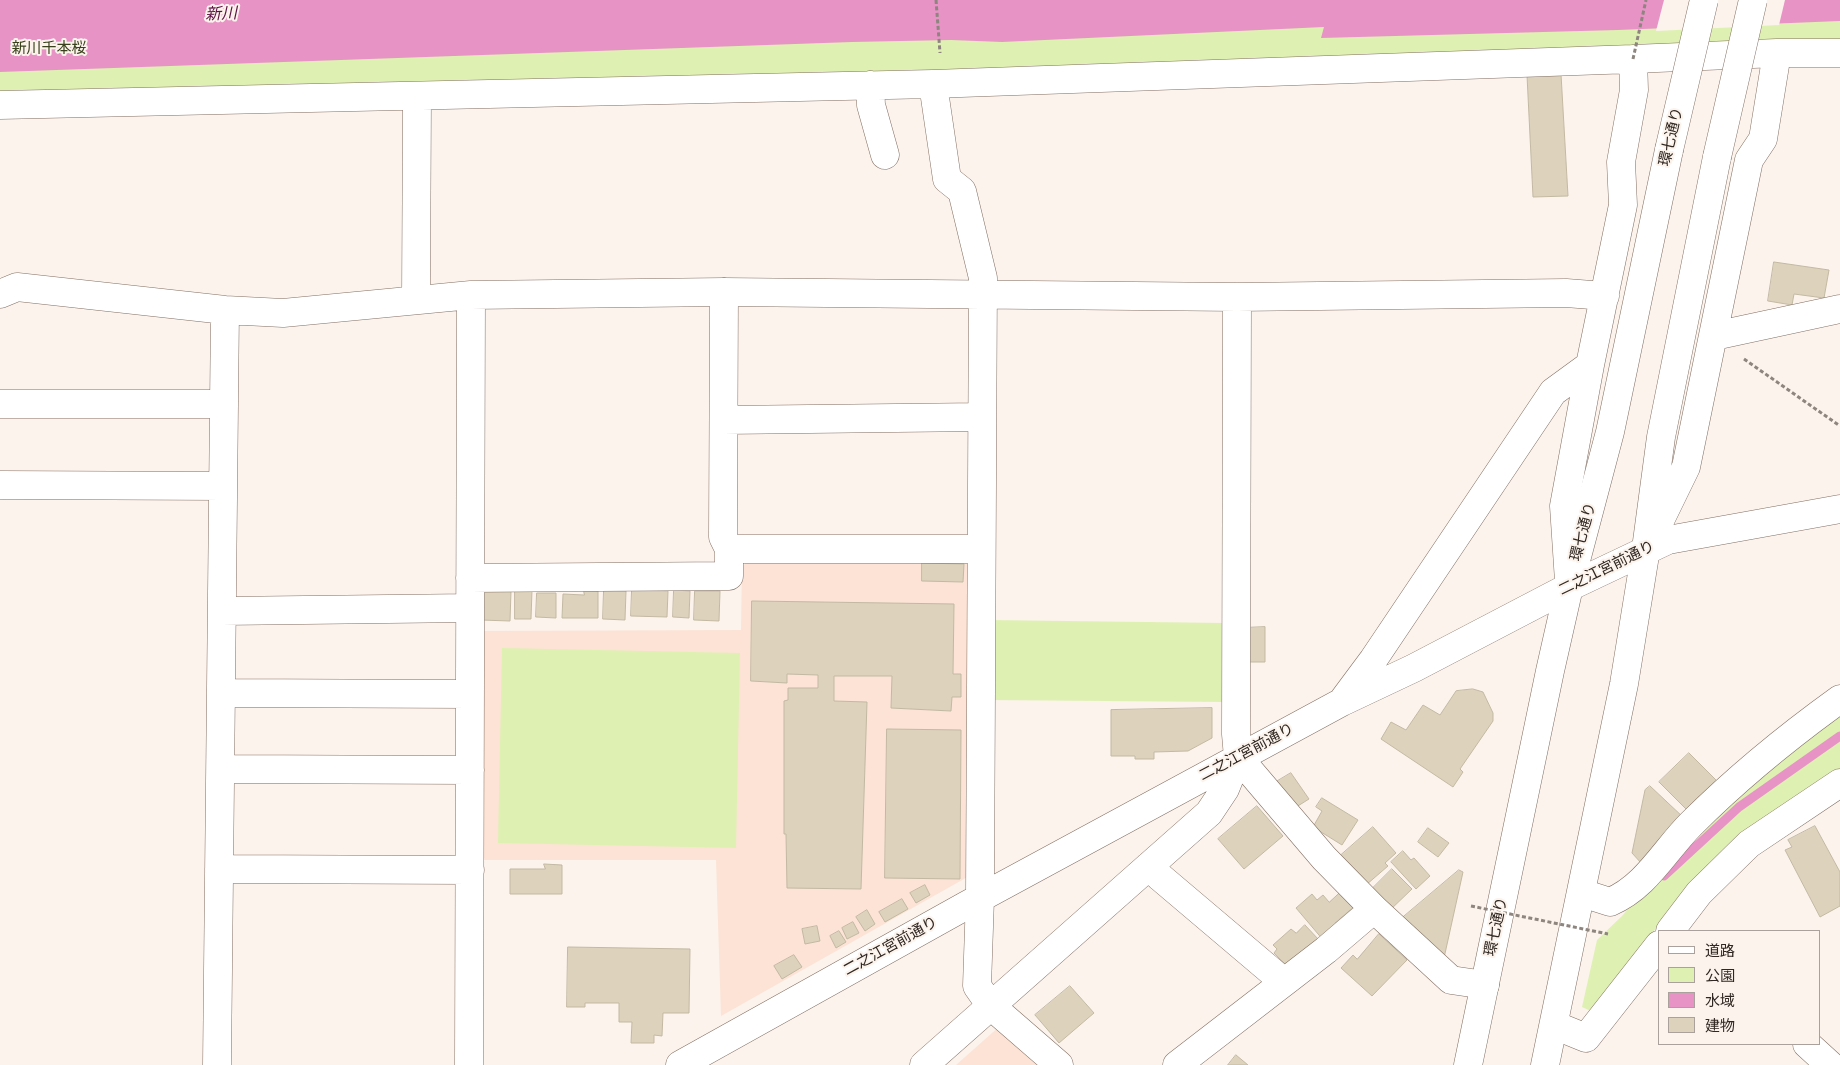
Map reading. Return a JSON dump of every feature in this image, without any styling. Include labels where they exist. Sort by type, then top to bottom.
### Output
[{"type":"street","name":"環七通り","points":[[1468,1065],[1569,587],[1610,432],[1669,150],[1704,0]]},
{"type":"street","points":[[1546,1065],[1624,684],[1646,549],[1661,437],[1717,157],[1753,0]]},
{"type":"street","points":[[1646,549],[1686,467],[1750,160],[1763,139],[1777,53]]},
{"type":"street","points":[[0,104],[933,84],[1777,53],[1840,53]]},
{"type":"street","points":[[1569,587],[1564,506],[1590,364],[1623,205],[1621,162],[1634,90],[1633,59]]},
{"type":"street","points":[[933,84],[947,180],[962,191],[983,278],[980,898],[977,986],[990,1006],[1058,1065]]},
{"type":"street","points":[[870,85],[871,105],[886,155]]},
{"type":"street","points":[[416,300],[418,96]]},
{"type":"street","points":[[0,294],[17,287],[225,310],[283,313],[471,295],[724,292],[982,296],[1237,297],[1566,293],[1605,296]]},
{"type":"street","points":[[470,578],[729,576],[729,548],[723,538],[724,292]]},
{"type":"street","points":[[469,1065],[471,295]]},
{"type":"street","points":[[924,1065],[1210,813],[1226,789],[1238,757],[1236,734],[1237,297]]},
{"type":"street","points":[[1714,336],[1840,309]]},
{"type":"street","points":[[217,1065],[225,310]]},
{"type":"street","points":[[1342,702],[1373,660],[1553,392],[1590,364]]},
{"type":"street","points":[[0,404],[224,404]]},
{"type":"street","points":[[724,420],[981,417]]},
{"type":"street","points":[[0,485],[224,486]]},
{"type":"street","name":"二之江宮前通り","points":[[680,1065],[1238,757],[1342,702],[1414,668],[1646,549],[1668,540],[1840,509]]},
{"type":"street","points":[[729,548],[981,549]]},
{"type":"street","points":[[222,611],[470,608]]},
{"type":"street","points":[[221,693],[470,694]]},
{"type":"street","points":[[1582,893],[1610,902],[1620,898],[1644,879],[1690,825],[1733,786],[1811,720],[1840,699]]},
{"type":"street","points":[[1238,757],[1324,858],[1374,909],[1451,980],[1485,986]]},
{"type":"street","points":[[221,770],[470,770]]},
{"type":"street","points":[[1671,930],[1700,893],[1749,844],[1840,783]]},
{"type":"street","points":[[1149,866],[1284,982]]},
{"type":"street","points":[[219,869],[470,870]]},
{"type":"street","points":[[1177,1065],[1326,950],[1374,909]]},
{"type":"street","points":[[1554,1025],[1586,1038],[1658,946]]},
{"type":"street","points":[[1808,1045],[1830,1065]]},
{"type":"path","points":[[936,0],[938,53]]},
{"type":"path","points":[[1633,59],[1646,0]]},
{"type":"path","points":[[1714,336],[1840,426]]},
{"type":"path","points":[[1471,906],[1608,934]]},
{"type":"shaded area","points":[[966,557],[975,569],[971,875],[721,1016],[716,860],[476,860],[479,631],[741,630],[742,567],[750,558]]},
{"type":"shaded area","points":[[1001,1025],[1047,1065],[956,1065]]},
{"type":"green space","name":"新川千本桜","points":[[0,0],[1840,0],[1840,47],[0,98]]},
{"type":"green space","points":[[987,620],[1226,623],[1224,702],[987,700]]},
{"type":"green space","points":[[502,648],[740,653],[736,848],[498,843]]},
{"type":"green space","points":[[1840,708],[1840,772],[1695,880],[1624,968],[1593,1012],[1582,1007],[1597,940],[1623,915],[1646,885],[1694,830]]},
{"type":"water","name":"新川","points":[[0,0],[1840,0],[1840,21],[1618,30],[1321,38],[1324,27],[1002,42],[951,40],[852,42],[0,72]]},
{"type":"pier","points":[[1664,0],[1785,0],[1779,25],[1656,31]]},
{"type":"building","points":[[1561,74],[1568,196],[1533,197],[1527,75]]},
{"type":"building","points":[[1774,262],[1829,270],[1824,298],[1794,294],[1792,305],[1768,301]]},
{"type":"building","points":[[922,563],[964,564],[963,582],[922,581]]},
{"type":"building","points":[[482,590],[511,591],[510,621],[481,620]]},
{"type":"building","points":[[515,590],[532,590],[531,619],[515,619]]},
{"type":"building","points":[[604,590],[626,591],[625,620],[603,619]]},
{"type":"building","points":[[632,590],[668,591],[667,617],[631,616]]},
{"type":"building","points":[[674,590],[690,591],[689,618],[673,617]]},
{"type":"building","points":[[584,591],[598,591],[598,618],[562,618],[563,594],[584,595]]},
{"type":"building","points":[[695,591],[720,591],[719,621],[694,620]]},
{"type":"building","points":[[537,593],[556,593],[556,618],[536,617]]},
{"type":"building","points":[[752,601],[954,604],[953,674],[961,674],[961,697],[952,697],[951,711],[891,708],[892,676],[834,676],[834,701],[867,702],[861,889],[787,888],[786,834],[784,834],[784,701],[788,700],[788,688],[818,688],[818,675],[787,674],[787,683],[751,681]]},
{"type":"building","points":[[1265,627],[1265,662],[1243,662],[1243,628]]},
{"type":"building","points":[[1473,689],[1483,692],[1493,713],[1493,721],[1460,769],[1463,772],[1453,787],[1381,739],[1391,722],[1406,730],[1423,705],[1440,715],[1456,691]]},
{"type":"building","points":[[1212,708],[1212,738],[1188,751],[1154,752],[1154,759],[1135,759],[1135,756],[1111,756],[1111,710]]},
{"type":"building","points":[[887,729],[961,730],[960,879],[885,878]]},
{"type":"building","points":[[1689,753],[1718,782],[1689,812],[1659,782]]},
{"type":"building","points":[[1291,773],[1309,799],[1293,809],[1276,782]]},
{"type":"building","points":[[1650,786],[1684,818],[1642,864],[1632,853],[1645,790]]},
{"type":"building","points":[[1322,798],[1358,820],[1342,845],[1313,827],[1322,811],[1316,807]]},
{"type":"building","points":[[1257,806],[1283,836],[1244,869],[1218,839]]},
{"type":"building","points":[[1815,826],[1840,872],[1840,906],[1820,917],[1785,850],[1792,847],[1788,840]]},
{"type":"building","points":[[1373,827],[1396,853],[1385,863],[1388,866],[1366,885],[1340,856]]},
{"type":"building","points":[[1428,828],[1449,843],[1438,857],[1418,842]]},
{"type":"building","points":[[1403,851],[1411,860],[1414,858],[1430,876],[1416,889],[1391,862]]},
{"type":"building","points":[[544,864],[562,865],[562,894],[510,894],[510,869],[545,869]]},
{"type":"building","points":[[1392,869],[1412,889],[1388,912],[1369,892]]},
{"type":"building","points":[[1459,870],[1463,872],[1444,958],[1401,919]]},
{"type":"building","points":[[925,885],[930,895],[916,903],[910,893]]},
{"type":"building","points":[[1343,890],[1356,905],[1335,923],[1339,928],[1324,941],[1296,908],[1312,894],[1317,900],[1323,895],[1329,902]]},
{"type":"building","points":[[902,899],[908,909],[885,922],[879,912]]},
{"type":"building","points":[[867,910],[875,924],[865,931],[856,917]]},
{"type":"building","points":[[853,922],[859,933],[847,939],[842,928]]},
{"type":"building","points":[[1305,925],[1319,940],[1289,968],[1274,953],[1277,949],[1273,945],[1291,929],[1296,933]]},
{"type":"building","points":[[817,926],[820,941],[805,944],[802,929]]},
{"type":"building","points":[[839,931],[846,942],[836,948],[830,936]]},
{"type":"building","points":[[1379,934],[1407,960],[1372,996],[1341,968],[1353,955],[1357,959]]},
{"type":"building","points":[[568,947],[690,949],[689,1013],[663,1013],[662,1036],[654,1035],[654,1043],[631,1043],[632,1022],[619,1022],[619,1003],[585,1003],[585,1007],[567,1007]]},
{"type":"building","points":[[794,955],[802,967],[782,979],[774,966]]},
{"type":"building","points":[[1070,986],[1094,1013],[1059,1043],[1035,1015]]},
{"type":"building","points":[[1236,1055],[1248,1065],[1228,1065]]},
{"type":"waterway","points":[[1664,876],[1739,807],[1840,736]]}]
